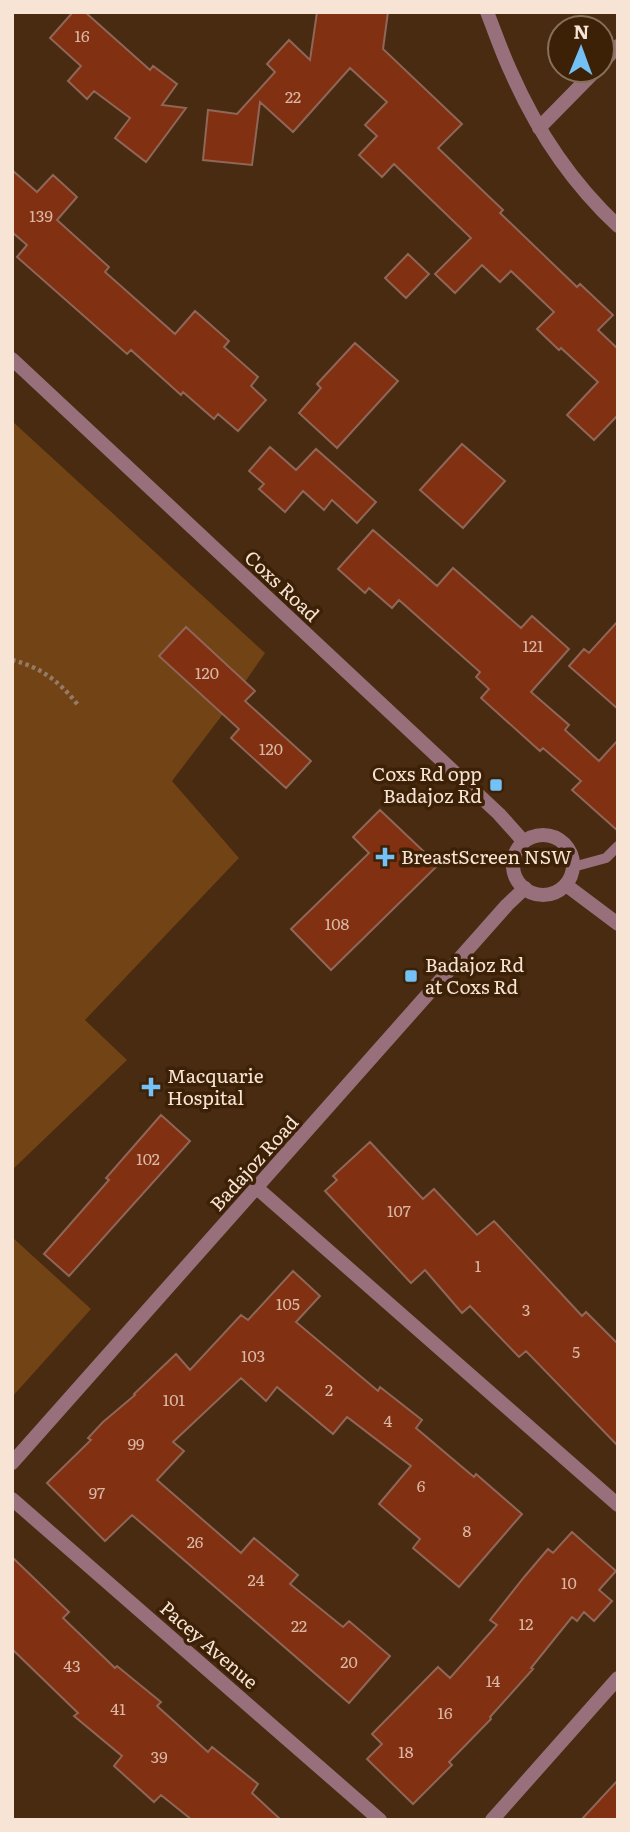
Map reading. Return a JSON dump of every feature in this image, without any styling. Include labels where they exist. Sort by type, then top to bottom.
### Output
[{"type":"street","points":[[487,12],[510,72],[539,128],[565,166],[618,226]]},
{"type":"street","points":[[539,128],[582,84]]},
{"type":"street","name":"Coxs Road","points":[[12,359],[499,814],[524,842]]},
{"type":"street","points":[[542,835],[561,841],[572,858],[573,867],[566,885],[555,893],[546,895],[537,895],[525,888],[513,868],[517,850],[524,842],[542,835]]},
{"type":"street","points":[[566,885],[618,924]]},
{"type":"street","name":"Badajoz Road","points":[[12,1463],[525,888]]},
{"type":"street","points":[[257,1188],[618,1505]]},
{"type":"street","name":"Pacey Avenue","points":[[12,1499],[380,1820]]},
{"type":"street","points":[[492,1820],[618,1678]]},
{"type":"lane","points":[[573,867],[606,858],[618,846]]},
{"type":"path","points":[[12,660],[40,670],[54,679],[78,705]]},
{"type":"shaded area","points":[[12,421],[265,653],[172,781],[239,858],[85,1020],[127,1060],[12,1170]]},
{"type":"shaded area","points":[[12,1237],[91,1309],[12,1397]]},
{"type":"building","points":[[73,12],[85,12],[150,70],[153,66],[177,84],[162,105],[186,108],[146,162],[115,138],[130,118],[94,91],[87,99],[68,81],[81,66],[50,38]]},
{"type":"building","points":[[317,12],[388,12],[383,49],[462,124],[438,148],[503,210],[500,213],[577,287],[580,284],[613,315],[598,330],[618,349],[618,415],[594,440],[567,415],[598,382],[537,329],[554,312],[511,271],[500,282],[482,265],[455,293],[435,274],[471,238],[394,164],[382,177],[359,155],[377,136],[365,125],[387,102],[350,68],[293,132],[260,102],[252,165],[203,160],[208,110],[237,114],[275,72],[267,64],[289,40],[310,60]]},
{"type":"building","points":[[12,170],[37,192],[53,175],[77,197],[57,220],[109,267],[105,272],[175,334],[195,311],[229,341],[224,347],[258,377],[251,386],[266,400],[238,431],[218,414],[214,419],[183,392],[181,395],[131,350],[127,354],[17,257],[27,245],[12,232]]},
{"type":"building","points":[[408,254],[429,274],[406,298],[385,278]]},
{"type":"building","points":[[355,343],[398,381],[337,448],[299,413],[321,388],[317,384]]},
{"type":"building","points":[[462,444],[505,481],[463,528],[420,490]]},
{"type":"building","points":[[270,447],[296,470],[316,449],[376,502],[357,523],[332,500],[324,510],[303,491],[285,512],[259,489],[264,484],[249,471]]},
{"type":"building","points":[[373,530],[437,586],[453,568],[521,628],[532,616],[569,649],[531,692],[569,725],[565,730],[599,761],[618,740],[618,831],[572,790],[581,781],[543,748],[540,751],[481,698],[489,689],[476,677],[480,672],[399,600],[392,608],[369,588],[365,593],[338,569]]},
{"type":"building","points":[[618,621],[618,709],[569,666],[584,649],[589,653]]},
{"type":"building","points":[[186,627],[255,691],[245,701],[311,761],[286,788],[231,738],[239,729],[159,656]]},
{"type":"building","points":[[380,810],[438,865],[331,970],[291,929],[369,853],[353,837]]},
{"type":"building","points":[[161,1115],[190,1141],[69,1276],[44,1254]]},
{"type":"building","points":[[370,1142],[423,1199],[434,1189],[477,1235],[494,1221],[582,1316],[586,1312],[618,1344],[618,1446],[526,1351],[519,1357],[470,1306],[462,1313],[425,1270],[411,1283],[325,1191],[337,1180],[333,1176]]},
{"type":"building","points":[[293,1271],[320,1296],[296,1322],[378,1391],[380,1387],[422,1420],[416,1428],[522,1514],[459,1587],[413,1548],[420,1539],[379,1504],[411,1466],[347,1417],[333,1434],[277,1387],[266,1401],[241,1378],[173,1442],[184,1451],[157,1480],[241,1553],[254,1538],[298,1575],[290,1584],[343,1627],[349,1621],[390,1656],[349,1703],[132,1515],[105,1541],[47,1483],[91,1440],[88,1438],[103,1422],[176,1354],[190,1370],[241,1315],[248,1320]]},
{"type":"building","points":[[572,1532],[616,1571],[599,1590],[612,1601],[594,1621],[584,1612],[577,1621],[572,1617],[491,1719],[449,1762],[452,1765],[413,1804],[367,1759],[382,1744],[372,1734],[438,1667],[450,1678],[497,1625],[490,1620],[525,1576],[548,1549],[553,1553]]},
{"type":"building","points":[[12,1557],[69,1612],[63,1618],[115,1668],[117,1666],[161,1702],[157,1706],[208,1752],[212,1747],[258,1784],[252,1793],[281,1820],[192,1820],[161,1795],[154,1802],[114,1766],[122,1756],[74,1716],[78,1713],[12,1649]]},
{"type":"building","points":[[618,1780],[618,1820],[581,1820]]},
{"type":"place","name":"Coxs Rd opp Badajoz Rd","points":[[496,785]]},
{"type":"place","name":"BreastScreen NSW","points":[[385,857]]},
{"type":"place","name":"Badajoz Rd at Coxs Rd","points":[[411,976]]},
{"type":"place","name":"Macquarie Hospital","points":[[151,1087]]}]
